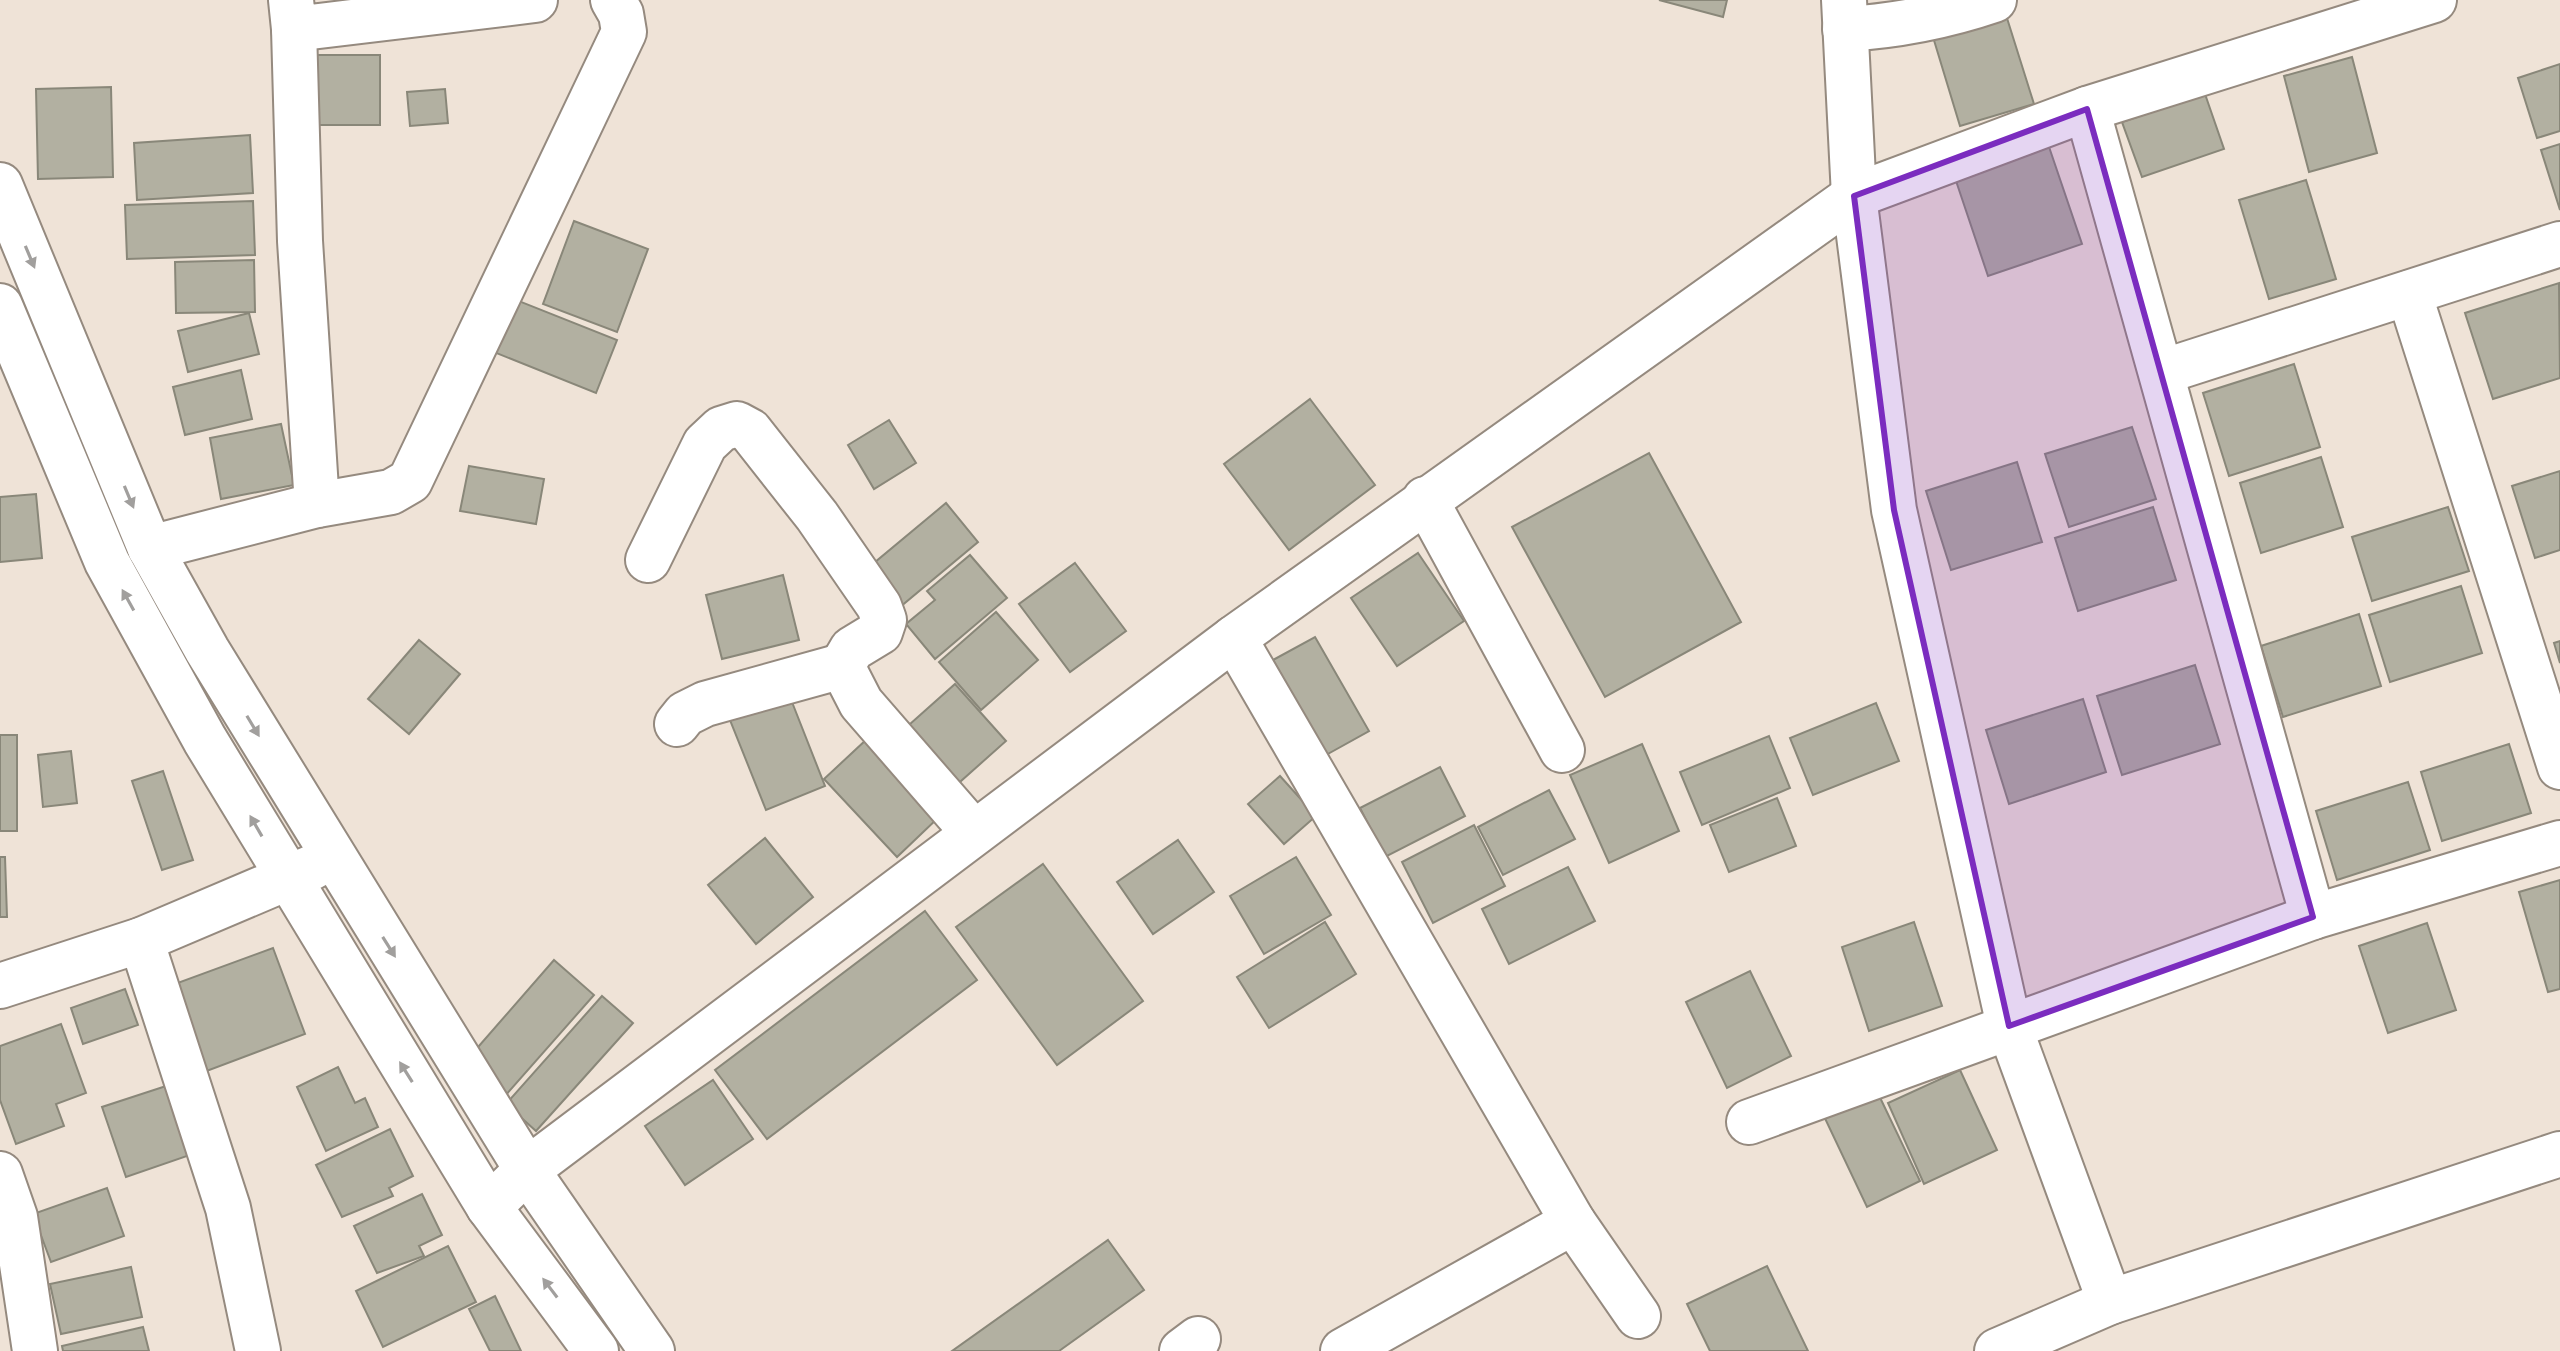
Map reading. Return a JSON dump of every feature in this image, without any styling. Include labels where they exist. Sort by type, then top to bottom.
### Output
[{"type":"street","points":[[317,505],[300,241],[293,14],[535,0]]},
{"type":"street","points":[[150,548],[317,505],[391,492],[401,489],[417,472],[624,32],[621,14],[613,0]]},
{"type":"street","points":[[1994,0],[1938,19],[1894,27],[1844,14],[1854,196],[1894,510],[2009,1026],[2110,1302]]},
{"type":"street","points":[[489,1207],[527,1170],[1234,638],[1854,196],[2087,109],[2434,0]]},
{"type":"street","points":[[2087,109],[2313,917]]},
{"type":"street","points":[[0,185],[150,548],[207,650],[527,1170],[652,1351]]},
{"type":"street","points":[[2162,372],[2560,244]]},
{"type":"street","points":[[2409,293],[2560,767]]},
{"type":"street","points":[[0,306],[107,562],[287,878],[489,1207],[596,1351]]},
{"type":"street","points":[[648,560],[705,444],[721,429],[737,424],[750,431],[817,516],[879,606],[884,620],[880,632],[852,649],[842,666],[705,704],[685,714],[677,724]]},
{"type":"street","points":[[1425,499],[1562,750]]},
{"type":"street","points":[[1234,638],[1573,1222],[1638,1316]]},
{"type":"street","points":[[842,666],[861,703],[974,833]]},
{"type":"street","points":[[1749,1122],[2313,917],[2560,843]]},
{"type":"street","points":[[0,986],[141,940],[333,858]]},
{"type":"street","points":[[141,940],[228,1208],[258,1351]]},
{"type":"street","points":[[1997,1351],[2110,1302],[2560,1154]]},
{"type":"street","points":[[0,1174],[15,1217],[35,1351]]},
{"type":"street","points":[[1343,1351],[1573,1222]]},
{"type":"highlighted area","points":[[2087,109],[2313,917],[2009,1026],[1894,510],[1854,196]]},
{"type":"building","points":[[1659,0],[1727,0],[1723,17]]},
{"type":"building","points":[[2006,15],[2034,104],[1960,126],[1933,37]]},
{"type":"building","points":[[313,55],[380,55],[380,125],[313,125]]},
{"type":"building","points":[[2352,57],[2377,153],[2309,172],[2284,76]]},
{"type":"building","points":[[2560,64],[2560,131],[2537,138],[2518,78]]},
{"type":"building","points":[[111,87],[113,177],[38,179],[36,89]]},
{"type":"building","points":[[445,89],[448,123],[410,126],[407,92]]},
{"type":"building","points":[[2205,94],[2224,149],[2142,177],[2122,122]]},
{"type":"building","points":[[250,135],[253,193],[137,200],[134,143]]},
{"type":"building","points":[[2047,141],[2082,244],[1988,276],[1953,172]]},
{"type":"building","points":[[2560,144],[2560,210],[2541,150]]},
{"type":"building","points":[[2306,180],[2336,279],[2269,299],[2239,200]]},
{"type":"building","points":[[253,201],[255,255],[127,259],[125,205]]},
{"type":"building","points":[[574,221],[648,249],[617,332],[543,304]]},
{"type":"building","points":[[254,260],[255,312],[176,313],[175,262]]},
{"type":"building","points":[[2559,283],[2560,378],[2493,399],[2465,313]]},
{"type":"building","points":[[501,294],[617,340],[596,393],[479,346]]},
{"type":"building","points":[[249,313],[259,354],[188,372],[178,331]]},
{"type":"building","points":[[2294,364],[2320,447],[2229,476],[2203,393]]},
{"type":"building","points":[[241,370],[252,419],[185,435],[173,387]]},
{"type":"building","points":[[1310,399],[1375,485],[1289,550],[1224,464]]},
{"type":"building","points":[[889,420],[916,463],[874,489],[848,445]]},
{"type":"building","points":[[281,424],[294,485],[221,499],[210,438]]},
{"type":"building","points":[[2132,427],[2156,499],[2069,527],[2045,454]]},
{"type":"building","points":[[1649,453],[1741,622],[1605,697],[1512,527]]},
{"type":"building","points":[[2321,457],[2343,527],[2261,553],[2240,483]]},
{"type":"building","points":[[2017,462],[2042,542],[1951,570],[1926,491]]},
{"type":"building","points":[[469,466],[544,479],[536,524],[460,511]]},
{"type":"building","points":[[2560,471],[2560,550],[2535,558],[2512,486]]},
{"type":"building","points":[[36,494],[42,558],[0,562],[0,497]]},
{"type":"building","points":[[946,503],[978,542],[900,607],[868,568]]},
{"type":"building","points":[[2153,507],[2176,580],[2078,611],[2055,538]]},
{"type":"building","points":[[2448,507],[2469,571],[2372,601],[2352,537]]},
{"type":"building","points":[[1418,553],[1464,621],[1397,666],[1351,598]]},
{"type":"building","points":[[970,555],[1007,598],[935,659],[906,624],[935,600],[927,591]]},
{"type":"building","points":[[1075,563],[1126,631],[1070,672],[1019,604]]},
{"type":"building","points":[[783,575],[799,640],[722,659],[706,595]]},
{"type":"building","points":[[2461,586],[2482,653],[2390,682],[2369,615]]},
{"type":"building","points":[[996,612],[1038,660],[981,710],[939,662]]},
{"type":"building","points":[[2359,614],[2381,686],[2283,717],[2261,646]]},
{"type":"building","points":[[1315,637],[1369,731],[1326,755],[1273,660]]},
{"type":"building","points":[[419,640],[460,674],[409,734],[368,699]]},
{"type":"building","points":[[2560,641],[2560,663],[2554,643]]},
{"type":"building","points":[[2195,665],[2220,744],[2122,775],[2097,696]]},
{"type":"building","points":[[955,684],[1006,741],[952,789],[901,732]]},
{"type":"building","points":[[790,697],[825,786],[766,810],[730,720]]},
{"type":"building","points":[[2083,699],[2106,772],[2009,804],[1986,730]]},
{"type":"building","points":[[1876,703],[1899,761],[1813,795],[1790,738]]},
{"type":"building","points":[[0,735],[17,735],[17,831],[0,831]]},
{"type":"building","points":[[1769,736],[1790,788],[1702,825],[1680,772]]},
{"type":"building","points":[[867,739],[940,816],[897,857],[824,779]]},
{"type":"building","points":[[1642,744],[1679,831],[1609,863],[1570,775]]},
{"type":"building","points":[[2509,744],[2531,813],[2442,841],[2421,772]]},
{"type":"building","points":[[71,751],[77,803],[43,807],[38,755]]},
{"type":"building","points":[[1440,767],[1465,816],[1385,857],[1360,808]]},
{"type":"building","points":[[163,771],[193,860],[162,870],[132,781]]},
{"type":"building","points":[[1280,776],[1316,816],[1284,844],[1248,804]]},
{"type":"building","points":[[2408,782],[2430,850],[2337,880],[2316,811]]},
{"type":"building","points":[[1549,790],[1575,839],[1503,875],[1478,827]]},
{"type":"building","points":[[1777,798],[1796,846],[1729,872],[1710,825]]},
{"type":"building","points":[[1474,825],[1505,886],[1433,923],[1402,862]]},
{"type":"building","points":[[765,838],[813,897],[756,944],[708,885]]},
{"type":"building","points":[[1178,840],[1214,892],[1153,934],[1117,882]]},
{"type":"building","points":[[0,857],[5,857],[7,917],[0,917]]},
{"type":"building","points":[[1296,857],[1331,915],[1264,954],[1230,896]]},
{"type":"building","points":[[1043,864],[1143,1001],[1057,1065],[956,927]]},
{"type":"building","points":[[1568,867],[1595,921],[1509,964],[1482,909]]},
{"type":"building","points":[[2560,880],[2560,989],[2548,992],[2519,892]]},
{"type":"building","points":[[925,911],[977,980],[767,1139],[715,1070]]},
{"type":"building","points":[[1325,922],[1356,974],[1269,1028],[1237,977]]},
{"type":"building","points":[[1914,922],[1942,1006],[1869,1031],[1842,947]]},
{"type":"building","points":[[2427,923],[2456,1010],[2388,1033],[2359,946]]},
{"type":"building","points":[[273,948],[305,1034],[204,1072],[172,985]]},
{"type":"building","points":[[554,960],[594,995],[505,1096],[465,1062]]},
{"type":"building","points":[[1750,971],[1791,1056],[1727,1088],[1686,1002]]},
{"type":"building","points":[[125,989],[138,1025],[83,1044],[71,1008]]},
{"type":"building","points":[[602,996],[633,1023],[536,1131],[506,1104]]},
{"type":"building","points":[[61,1024],[86,1093],[56,1104],[64,1126],[16,1144],[0,1100],[0,1046]]},
{"type":"building","points":[[338,1067],[355,1103],[365,1098],[378,1127],[326,1151],[297,1087]]},
{"type":"building","points":[[1960,1070],[1997,1150],[1924,1184],[1888,1103]]},
{"type":"building","points":[[713,1080],[753,1139],[685,1185],[645,1126]]},
{"type":"building","points":[[1874,1085],[1920,1181],[1867,1207],[1821,1110]]},
{"type":"building","points":[[166,1086],[190,1155],[126,1177],[102,1107]]},
{"type":"building","points":[[390,1129],[413,1176],[389,1188],[393,1196],[342,1217],[316,1165]]},
{"type":"building","points":[[107,1188],[124,1236],[51,1262],[33,1214]]},
{"type":"building","points":[[422,1194],[442,1235],[419,1246],[424,1256],[377,1273],[354,1226]]},
{"type":"building","points":[[1108,1240],[1144,1290],[1059,1351],[952,1351]]},
{"type":"building","points":[[448,1246],[476,1302],[383,1347],[356,1291]]},
{"type":"building","points":[[1767,1266],[1808,1351],[1710,1351],[1687,1304]]},
{"type":"building","points":[[131,1267],[142,1317],[61,1334],[50,1284]]},
{"type":"building","points":[[495,1296],[521,1351],[490,1351],[469,1309]]},
{"type":"building","points":[[143,1327],[149,1351],[63,1351],[62,1346]]}]
